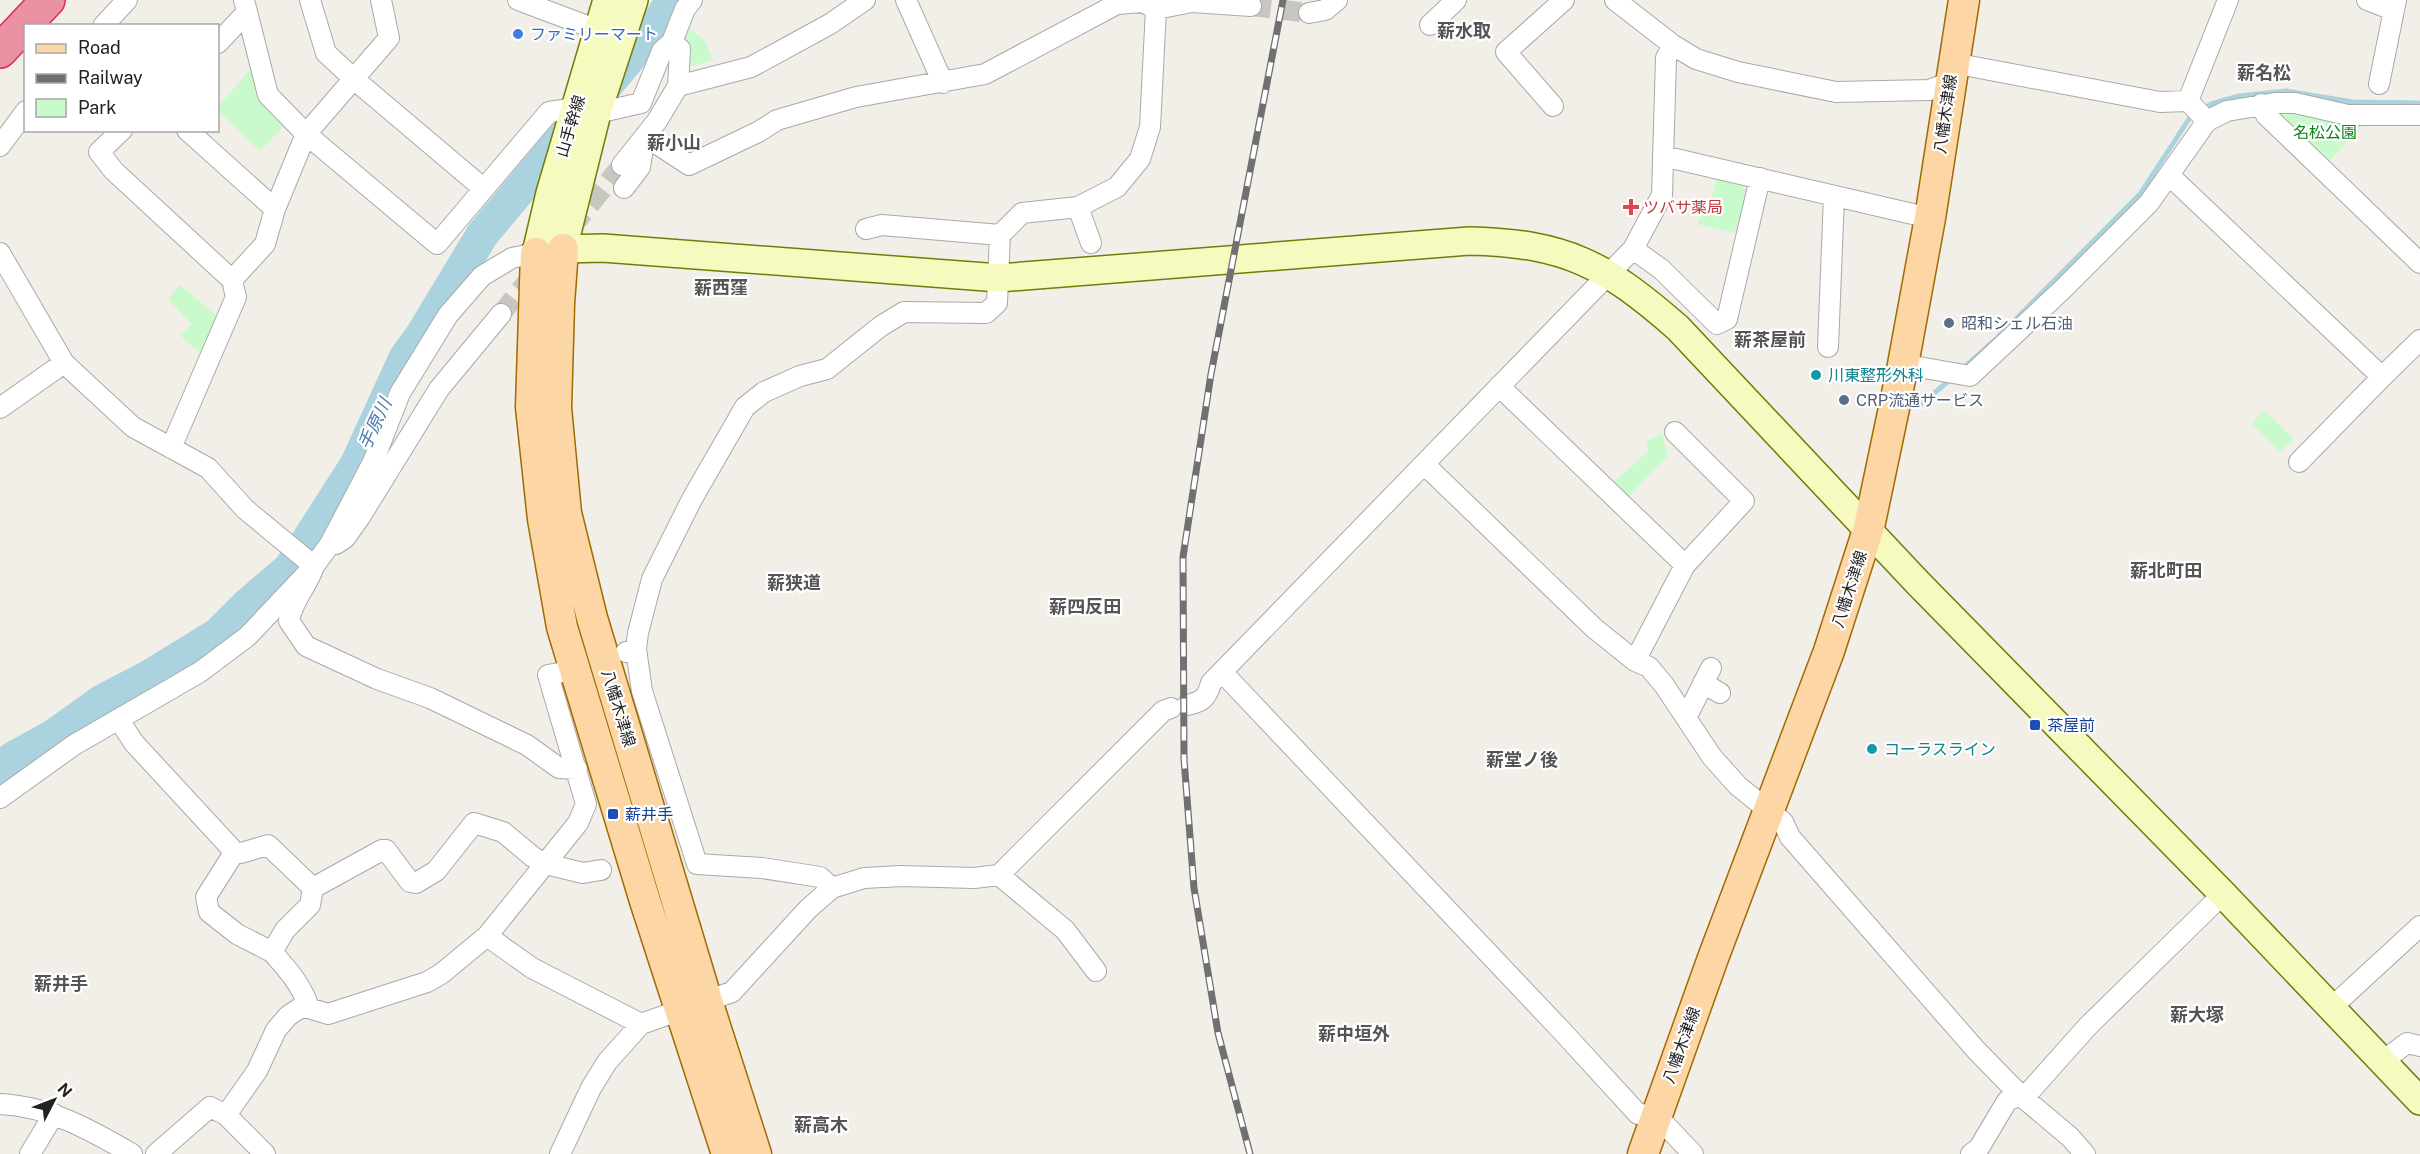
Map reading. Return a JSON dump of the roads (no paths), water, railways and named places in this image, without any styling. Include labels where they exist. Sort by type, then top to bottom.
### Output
[{"type":"highway","points":[[25,24],[48,0]]},
{"type":"highway","points":[[40,24],[62,0]]},
{"type":"highway","points":[[0,51],[24,26]]},
{"type":"highway","points":[[0,67],[24,42]]},
{"type":"main road","name":"八幡木津線","points":[[1643,1154],[1829,651],[1869,527],[1930,218],[1964,0]]},
{"type":"main road","name":"八幡木津線","points":[[550,251],[559,304],[556,408],[566,513],[695,1005],[727,1154]]},
{"type":"main road","name":"八幡木津線","points":[[695,1005],[756,1154]]},
{"type":"street","points":[[105,24],[127,0]]},
{"type":"street","points":[[310,0],[326,53],[484,189]]},
{"type":"street","points":[[231,280],[265,244],[274,209],[306,134],[389,38],[381,0]]},
{"type":"street","points":[[518,0],[610,37]]},
{"type":"street","name":"山手幹線","points":[[550,251],[550,193],[586,110],[610,37],[607,0]]},
{"type":"street","name":"山手幹線","points":[[550,251],[588,148],[583,81],[634,0]]},
{"type":"street","points":[[245,6],[268,95],[306,134],[437,244],[549,112],[641,103],[662,51],[672,42],[692,0]]},
{"type":"street","points":[[678,86],[751,67],[830,24],[865,0]]},
{"type":"street","points":[[906,0],[943,82]]},
{"type":"street","points":[[1309,13],[1325,10],[1337,0]]},
{"type":"street","points":[[1430,25],[1456,0]]},
{"type":"street","points":[[1553,106],[1506,52],[1564,0]]},
{"type":"street","points":[[1615,0],[1637,7],[1673,45],[1696,59],[1738,72],[1836,92],[1929,90],[1951,73],[2160,102],[2198,111],[2227,111],[2261,104],[2295,103],[2348,115],[2420,116]]},
{"type":"street","points":[[1902,364],[1970,376],[2149,203],[2170,176],[2198,111],[2229,0]]},
{"type":"street","points":[[2367,0],[2395,5],[2379,84]]},
{"type":"street","points":[[645,136],[689,165],[758,132],[777,120],[856,97],[985,74],[1117,4],[1143,2],[1156,9],[1192,2],[1251,6]]},
{"type":"street","points":[[219,42],[245,6]]},
{"type":"street","points":[[832,888],[820,877],[762,868],[697,864],[631,650],[638,633],[652,579],[692,499],[745,407],[764,392],[800,376],[827,369],[881,326],[904,312],[986,313],[997,303],[999,235],[1022,213],[1078,207],[1117,187],[1140,159],[1150,127],[1156,9]]},
{"type":"street","points":[[622,165],[657,122],[678,86],[680,49],[672,42]]},
{"type":"street","points":[[560,1154],[591,1088],[607,1062],[641,1024],[732,992],[808,909],[832,888],[874,878],[902,876],[988,878],[999,875],[1163,711],[1200,702],[1208,695],[1211,683],[1633,249],[1662,195],[1666,58],[1673,45]]},
{"type":"street","points":[[2261,104],[2266,115],[2420,263]]},
{"type":"street","points":[[0,146],[24,114]]},
{"type":"street","points":[[120,132],[99,152],[114,171],[231,280],[236,297],[171,448]]},
{"type":"street","points":[[189,132],[274,209]]},
{"type":"street","points":[[624,188],[640,167],[645,136]]},
{"type":"street","points":[[1663,156],[1930,218]]},
{"type":"street","points":[[2170,176],[2382,377]]},
{"type":"street","points":[[1633,249],[1661,268],[1717,324],[1727,319],[1760,178]]},
{"type":"street","points":[[1828,347],[1834,196]]},
{"type":"street","points":[[1078,207],[1091,243]]},
{"type":"street","points":[[866,229],[882,225],[999,235]]},
{"type":"street","points":[[0,798],[74,745],[200,672],[248,636],[315,560],[373,462],[400,393],[448,315],[482,276],[512,258],[550,251],[603,248],[999,278],[1469,241],[1509,242],[1557,251],[1588,263],[1644,297],[1678,328],[1869,527],[1918,583],[2223,894],[2420,1101]]},
{"type":"street","points":[[0,252],[64,363],[133,427],[208,468],[245,508],[281,537],[315,560]]},
{"type":"street","points":[[501,314],[439,389],[345,538],[315,560],[310,579],[291,608],[289,621],[306,646],[377,679],[430,698],[527,745],[559,768],[577,769]]},
{"type":"street","points":[[2299,462],[2420,340]]},
{"type":"street","points":[[0,408],[64,363]]},
{"type":"street","points":[[1499,386],[1685,565]]},
{"type":"street","points":[[1635,661],[1685,565],[1744,501],[1675,432]]},
{"type":"street","points":[[1424,464],[1594,628],[1635,661],[1649,667],[1664,685],[1712,757],[1738,786],[1783,822],[1791,837],[1968,1041],[2020,1095],[2070,1137],[2085,1154]]},
{"type":"street","points":[[1222,672],[1553,1021],[1638,1114],[1656,1115],[1693,1154]]},
{"type":"street","points":[[226,1115],[257,1071],[276,1030],[294,1012],[300,1008],[309,1008],[328,1014],[427,982],[441,974],[487,936],[579,823],[586,804],[548,675],[559,673]]},
{"type":"street","points":[[1686,718],[1711,681]]},
{"type":"street","points":[[119,720],[134,743],[231,848],[231,856],[206,897],[209,912],[237,934],[272,952],[292,974],[309,1008]]},
{"type":"street","points":[[313,888],[382,850],[386,850],[410,882],[416,883],[436,871],[474,823],[503,832],[532,857],[546,864],[583,873],[601,870]]},
{"type":"street","points":[[231,851],[242,853],[268,845],[313,888]]},
{"type":"street","points":[[999,875],[1065,930],[1096,971]]},
{"type":"street","points":[[272,952],[285,930],[310,905],[313,888]]},
{"type":"street","points":[[1971,1154],[1979,1148],[2007,1101],[2031,1090],[2088,1026],[2223,894]]},
{"type":"street","points":[[2332,1007],[2420,926]]},
{"type":"street","points":[[487,936],[532,968],[641,1024]]},
{"type":"street","points":[[2383,1061],[2407,1043],[2420,1046]]},
{"type":"street","points":[[0,1104],[54,1114],[93,1131],[132,1154]]},
{"type":"street","points":[[156,1154],[210,1107],[226,1115],[265,1154]]},
{"type":"street","points":[[30,1154],[54,1114]]},
{"type":"waterway","name":"手原川","points":[[0,768],[13,758],[53,736],[102,701],[148,677],[218,634],[290,568],[356,465],[405,358],[421,336],[482,235],[656,26],[672,0]]},
{"type":"waterway","points":[[1962,369],[1997,338],[2140,194],[2189,119],[2211,104],[2239,96],[2286,91],[2353,102],[2420,103]]},
{"type":"waterway","points":[[1920,405],[1951,379]]},
{"type":"tunnel","points":[[1251,6],[1309,13]]},
{"type":"tunnel","points":[[571,228],[622,165]]},
{"type":"tunnel","points":[[501,314],[535,272]]},
{"type":"railway","points":[[1250,1154],[1218,1033],[1194,888],[1184,759],[1183,557],[1211,374],[1283,0]]},
{"type":"place","name":"ファミリーマート","points":[[518,34]]},
{"type":"place","name":"ツバサ薬局","points":[[1631,207]]},
{"type":"place","name":"昭和シェル石油","points":[[1949,323]]},
{"type":"place","name":"川東整形外科","points":[[1816,375]]},
{"type":"place","name":"CRP流通サービス","points":[[1844,400]]},
{"type":"place","name":"茶屋前","points":[[2035,725]]},
{"type":"place","name":"コーラスライン","points":[[1872,749]]},
{"type":"place","name":"薪井手","points":[[613,814]]},
{"type":"district","name":"薪水取","points":[[1464,31]]},
{"type":"district","name":"薪名松","points":[[2264,73]]},
{"type":"district","name":"薪小山","points":[[674,143]]},
{"type":"district","name":"薪西窪","points":[[721,288]]},
{"type":"district","name":"薪茶屋前","points":[[1770,340]]},
{"type":"district","name":"薪北町田","points":[[2166,571]]},
{"type":"district","name":"薪狭道","points":[[794,583]]},
{"type":"district","name":"薪四反田","points":[[1085,607]]},
{"type":"district","name":"薪堂ノ後","points":[[1522,760]]},
{"type":"district","name":"薪井手","points":[[61,984]]},
{"type":"district","name":"薪大塚","points":[[2197,1015]]},
{"type":"district","name":"薪中垣外","points":[[1354,1034]]},
{"type":"district","name":"薪高木","points":[[821,1125]]},
{"type":"park label","name":"名松公園","points":[[2325,132]]}]
